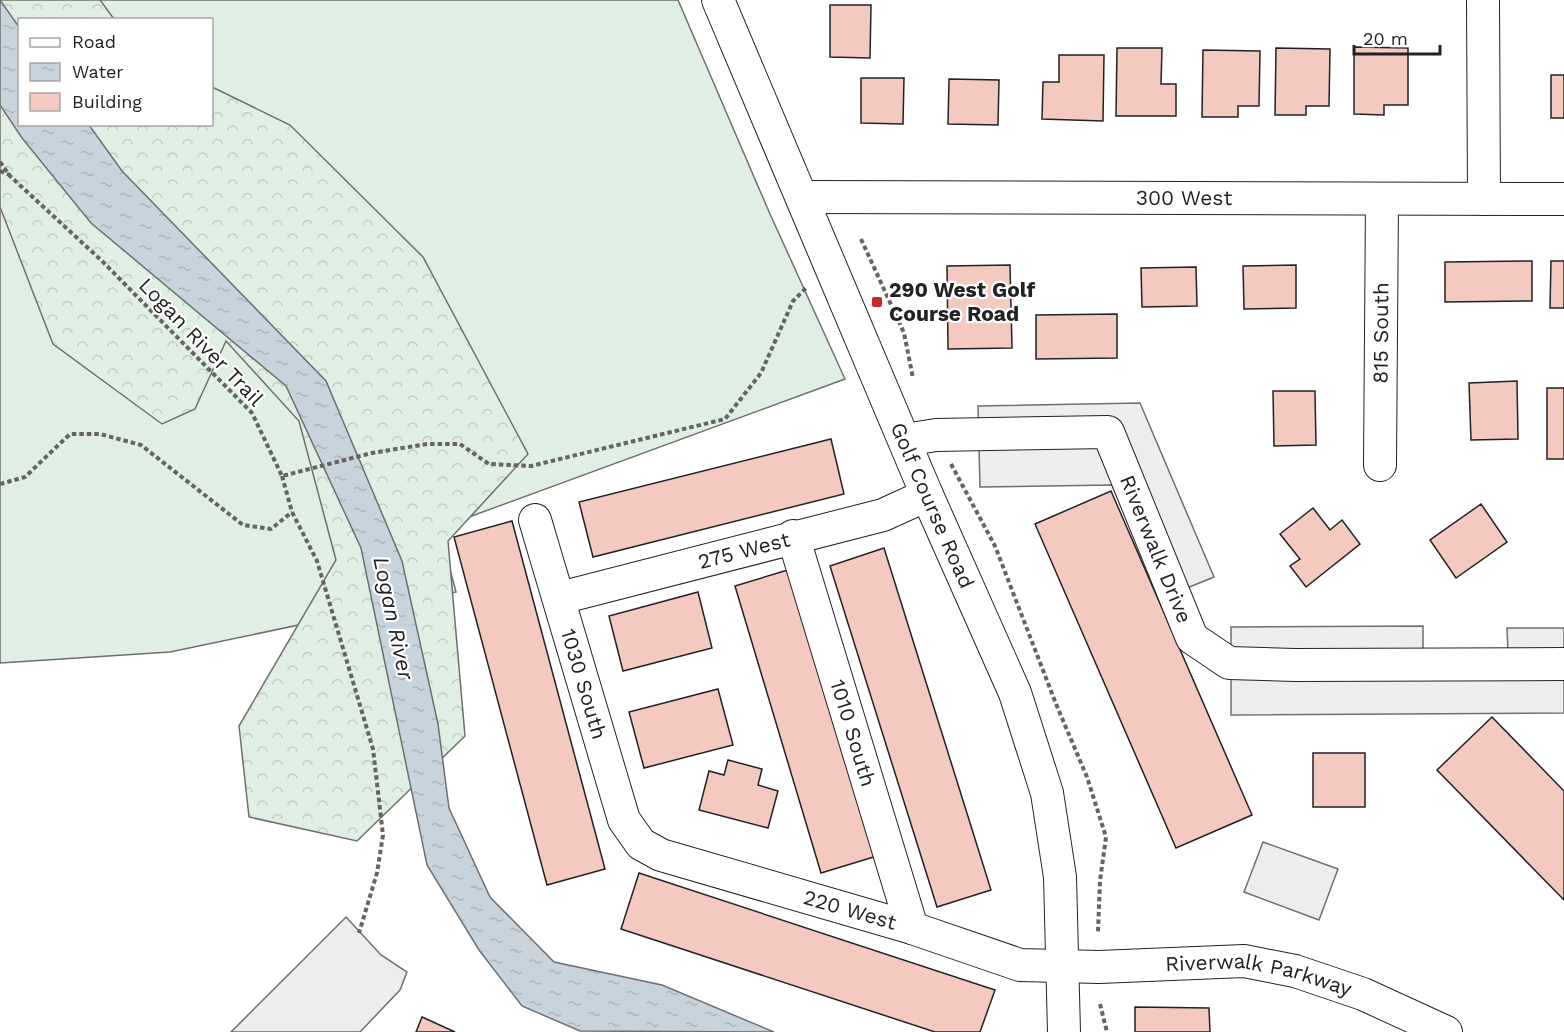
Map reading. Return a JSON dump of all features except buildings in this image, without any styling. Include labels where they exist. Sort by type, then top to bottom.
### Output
[{"type":"street","name":"Golf Course Road","points":[[718,0],[927,495],[1015,693],[1047,793],[1060,877],[1064,1032]]},
{"type":"street","points":[[1483,0],[1484,199]]},
{"type":"street","name":"300 West","points":[[803,197],[1564,199]]},
{"type":"street","name":"815 South","points":[[1380,465],[1382,200]]},
{"type":"street","name":"Riverwalk Drive","points":[[905,440],[936,435],[1108,432],[1192,638],[1228,663],[1295,665],[1564,664]]},
{"type":"street","name":"275 West","points":[[560,598],[883,514],[927,495]]},
{"type":"street","name":"1030 South","points":[[535,520],[624,820],[641,844]]},
{"type":"street","name":"1010 South","points":[[793,536],[912,928]]},
{"type":"street","name":"220 West","points":[[641,844],[661,855],[912,928],[1020,965],[1061,967]]},
{"type":"street","name":"Riverwalk Parkway","points":[[1061,967],[1244,961],[1295,971],[1363,994],[1446,1032]]},
{"type":"path","name":"Logan River Trail","points":[[0,162],[10,176],[102,261],[252,413],[282,476],[292,512],[317,561],[373,749],[383,835],[377,873],[359,933]]},
{"type":"path","points":[[0,171],[10,176]]},
{"type":"path","points":[[282,476],[372,453],[427,444],[460,444],[489,464],[531,466],[725,419],[761,373],[793,301],[808,287]]},
{"type":"path","points":[[0,484],[25,477],[70,434],[100,434],[141,445],[243,525],[271,529],[292,512]]},
{"type":"path","points":[[1100,1004],[1107,1032]]},
{"type":"green space","points":[[0,0],[678,0],[770,214],[845,379],[439,528],[456,592],[170,652],[0,663]]},
{"type":"green space","points":[[0,0],[100,0],[113,18],[18,18],[18,126],[213,126],[213,87],[290,125],[423,257],[528,454],[448,541],[465,736],[357,841],[249,817],[239,726],[336,560],[299,421],[226,341],[195,409],[162,424],[53,344],[0,207]]},
{"type":"shaded area","points":[[1140,403],[1214,577],[1160,599],[1112,485],[980,487],[978,406]]},
{"type":"shaded area","points":[[1423,626],[1423,654],[1508,653],[1507,628],[1564,628],[1564,713],[1231,715],[1231,627]]},
{"type":"shaded area","points":[[1263,842],[1338,869],[1319,920],[1244,892]]},
{"type":"shaded area","points":[[346,917],[381,955],[407,972],[400,990],[360,1032],[231,1032]]},
{"type":"water","name":"Logan River","points":[[0,0],[18,26],[18,126],[90,126],[122,171],[326,381],[402,561],[438,724],[449,808],[490,897],[554,962],[662,985],[774,1032],[580,1031],[522,1006],[479,950],[427,865],[361,548],[286,386],[91,223],[22,138],[0,105]]},
{"type":"place","name":"290 West Golf Course Road","points":[[877,302]]}]
